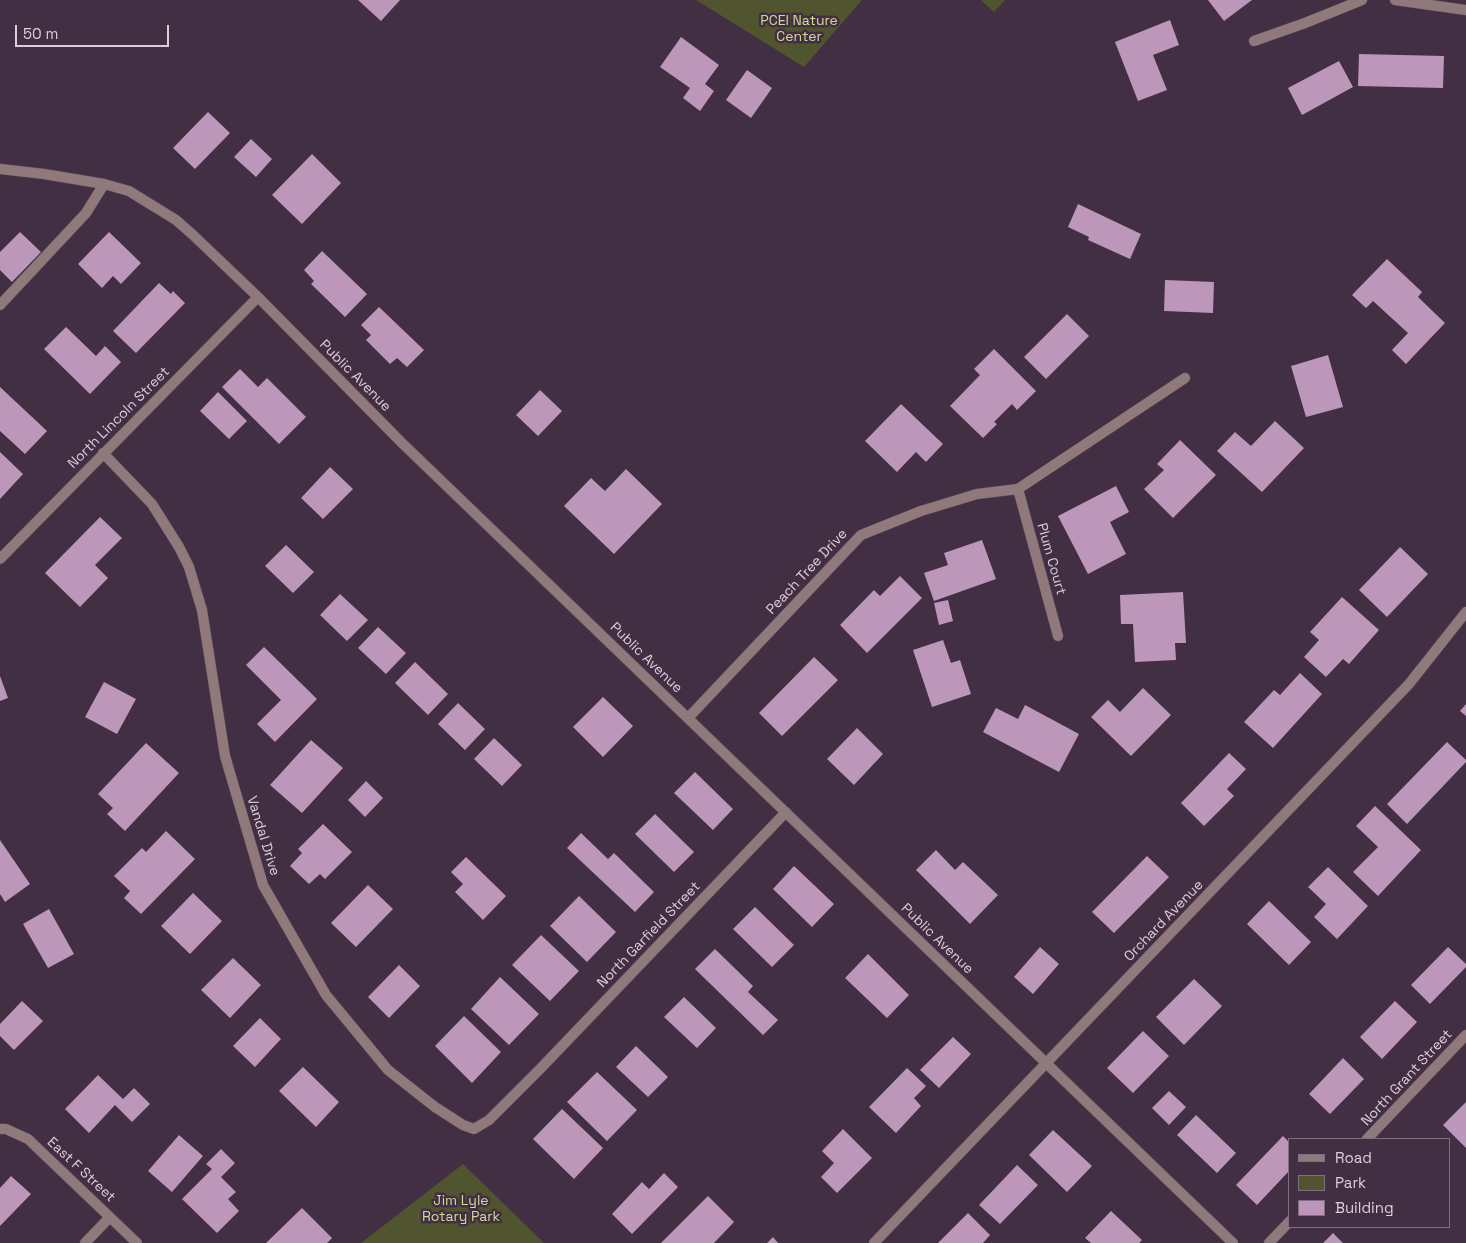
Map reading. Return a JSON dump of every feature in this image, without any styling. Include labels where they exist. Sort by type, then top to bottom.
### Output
[{"type":"street","points":[[1254,42],[1362,0]]},
{"type":"street","points":[[1395,0],[1466,10]]},
{"type":"street","name":"Public Avenue","points":[[0,169],[104,184],[129,191],[176,220],[258,297],[402,443],[1233,1243]]},
{"type":"street","points":[[0,306],[86,213],[104,184]]},
{"type":"street","name":"North Lincoln Street","points":[[0,559],[258,297]]},
{"type":"street","name":"Peach Tree Drive","points":[[688,718],[861,535],[921,511],[978,494],[1018,489],[1185,378]]},
{"type":"street","name":"Vandal Drive","points":[[103,453],[152,504],[179,547],[189,567],[202,610],[225,756],[263,885],[326,994],[388,1070],[435,1107],[463,1125],[474,1129],[489,1120],[532,1077]]},
{"type":"street","name":"Plum Court","points":[[1018,489],[1058,636]]},
{"type":"street","name":"Orchard Avenue","points":[[874,1243],[1409,684],[1466,612]]},
{"type":"street","name":"North Garfield Street","points":[[532,1077],[786,812]]},
{"type":"street","name":"North Grant Street","points":[[1368,1138],[1466,1035]]},
{"type":"street","name":"East F Street","points":[[0,1129],[6,1129],[28,1139],[138,1243]]},
{"type":"street","points":[[85,1243],[110,1217]]},
{"type":"street","points":[[1269,1243],[1288,1223]]},
{"type":"green space","name":"PCEI Nature Center","points":[[696,0],[862,0],[804,67]]},
{"type":"green space","points":[[981,0],[1005,0],[994,12]]},
{"type":"green space","name":"Jim Lyle Rotary Park","points":[[463,1164],[544,1243],[361,1243]]},
{"type":"building","points":[[358,0],[400,0],[381,21]]},
{"type":"building","points":[[1208,0],[1252,0],[1224,21]]},
{"type":"building","points":[[1170,20],[1179,45],[1153,55],[1167,90],[1138,101],[1115,42]]},
{"type":"building","points":[[681,37],[719,65],[705,84],[714,91],[700,111],[683,98],[690,88],[660,67]]},
{"type":"building","points":[[1359,54],[1444,56],[1443,88],[1358,86]]},
{"type":"building","points":[[1339,61],[1353,87],[1302,115],[1288,88]]},
{"type":"building","points":[[747,70],[772,88],[751,118],[726,100]]},
{"type":"building","points":[[208,112],[230,133],[195,169],[173,148]]},
{"type":"building","points":[[251,139],[272,159],[256,177],[234,157]]},
{"type":"building","points":[[312,154],[341,183],[302,224],[272,195]]},
{"type":"building","points":[[1078,204],[1141,234],[1130,259],[1088,240],[1089,237],[1068,227]]},
{"type":"building","points":[[20,232],[41,252],[12,282],[0,270],[0,252]]},
{"type":"building","points":[[109,232],[141,263],[121,284],[113,276],[102,288],[78,264]]},
{"type":"building","points":[[322,251],[367,294],[345,317],[311,284],[314,281],[304,270]]},
{"type":"building","points":[[1387,259],[1422,292],[1418,297],[1445,323],[1406,364],[1392,350],[1408,333],[1373,301],[1366,308],[1352,295]]},
{"type":"building","points":[[1165,280],[1214,282],[1213,313],[1164,311]]},
{"type":"building","points":[[159,283],[171,294],[173,291],[185,303],[136,353],[113,331]]},
{"type":"building","points":[[379,307],[424,350],[407,367],[397,358],[390,364],[366,340],[371,335],[361,325]]},
{"type":"building","points":[[1067,314],[1089,336],[1046,379],[1024,357]]},
{"type":"building","points":[[66,327],[96,356],[105,346],[121,362],[90,394],[44,349]]},
{"type":"building","points":[[994,349],[1036,391],[1017,410],[1012,404],[994,422],[997,424],[983,438],[950,406],[980,375],[974,369]]},
{"type":"building","points":[[1328,355],[1343,407],[1306,417],[1291,366]]},
{"type":"building","points":[[240,369],[258,387],[267,378],[306,417],[279,444],[222,387]]},
{"type":"building","points":[[0,387],[47,431],[25,454],[0,431]]},
{"type":"building","points":[[540,390],[562,411],[538,436],[516,415]]},
{"type":"building","points":[[218,392],[247,421],[229,439],[200,411]]},
{"type":"building","points":[[901,404],[943,444],[926,462],[916,452],[897,472],[865,441]]},
{"type":"building","points":[[1275,421],[1304,448],[1262,492],[1217,451],[1235,432],[1251,446]]},
{"type":"building","points":[[1180,440],[1216,475],[1173,518],[1144,489],[1164,470],[1157,464]]},
{"type":"building","points":[[0,452],[23,474],[0,499]]},
{"type":"building","points":[[330,467],[353,489],[323,519],[301,498]]},
{"type":"building","points":[[626,469],[662,504],[614,554],[564,506],[591,478],[605,491]]},
{"type":"building","points":[[1116,486],[1129,512],[1110,522],[1126,554],[1088,574],[1058,516]]},
{"type":"building","points":[[100,517],[122,538],[95,565],[108,578],[80,607],[45,573]]},
{"type":"building","points":[[982,540],[996,579],[934,601],[924,573],[948,565],[944,553]]},
{"type":"building","points":[[286,545],[314,572],[293,593],[265,566]]},
{"type":"building","points":[[1400,547],[1428,574],[1387,617],[1359,590]]},
{"type":"building","points":[[900,576],[922,598],[867,653],[840,625],[874,590],[880,596]]},
{"type":"building","points":[[1183,592],[1186,643],[1175,643],[1176,660],[1135,662],[1133,624],[1121,624],[1120,595]]},
{"type":"building","points":[[340,594],[368,620],[347,641],[320,615]]},
{"type":"building","points":[[1342,597],[1379,630],[1349,664],[1343,659],[1326,677],[1304,657],[1319,640],[1310,632]]},
{"type":"building","points":[[948,600],[953,621],[939,625],[934,603]]},
{"type":"building","points":[[378,627],[406,653],[386,674],[358,648]]},
{"type":"building","points":[[943,640],[951,663],[960,660],[971,694],[932,707],[913,650]]},
{"type":"building","points":[[264,647],[317,699],[275,742],[257,724],[281,700],[246,665]]},
{"type":"building","points":[[814,657],[838,680],[782,736],[759,713]]},
{"type":"building","points":[[415,662],[448,694],[428,715],[395,683]]},
{"type":"building","points":[[1300,673],[1322,694],[1273,748],[1244,722],[1274,690],[1280,695]]},
{"type":"building","points":[[0,676],[8,698],[0,701]]},
{"type":"building","points":[[104,682],[136,699],[117,734],[85,717]]},
{"type":"building","points":[[1143,688],[1171,715],[1131,756],[1091,717],[1108,700],[1120,712]]},
{"type":"building","points":[[603,697],[633,726],[603,757],[573,727]]},
{"type":"building","points":[[458,703],[485,729],[465,750],[438,724]]},
{"type":"building","points":[[1466,704],[1466,716],[1460,711]]},
{"type":"building","points":[[1025,705],[1079,734],[1059,772],[983,732],[996,708],[1018,719]]},
{"type":"building","points":[[857,728],[883,754],[854,785],[827,759]]},
{"type":"building","points":[[494,738],[522,765],[502,786],[474,759]]},
{"type":"building","points":[[311,740],[343,768],[302,813],[270,785]]},
{"type":"building","points":[[1447,742],[1466,762],[1407,824],[1387,804]]},
{"type":"building","points":[[146,743],[179,773],[125,831],[107,814],[113,808],[98,794]]},
{"type":"building","points":[[1229,753],[1246,769],[1227,789],[1234,796],[1204,826],[1181,803]]},
{"type":"building","points":[[695,772],[733,809],[713,830],[674,793]]},
{"type":"building","points":[[366,781],[383,798],[365,817],[348,800]]},
{"type":"building","points":[[1375,806],[1421,850],[1378,896],[1353,872],[1378,847],[1356,826]]},
{"type":"building","points":[[655,814],[694,852],[674,872],[635,834]]},
{"type":"building","points":[[323,824],[352,852],[325,879],[320,874],[309,884],[290,866],[302,853],[298,849]]},
{"type":"building","points":[[166,831],[195,859],[141,914],[124,898],[130,891],[114,876],[142,848],[146,852]]},
{"type":"building","points":[[581,833],[608,859],[614,853],[654,892],[635,912],[567,848]]},
{"type":"building","points":[[0,840],[30,884],[5,902],[0,894]]},
{"type":"building","points":[[936,850],[955,870],[963,862],[998,895],[970,924],[916,870]]},
{"type":"building","points":[[1147,856],[1169,877],[1114,933],[1092,912]]},
{"type":"building","points":[[466,857],[506,896],[483,920],[455,892],[463,884],[451,872]]},
{"type":"building","points":[[794,866],[834,904],[812,927],[773,889]]},
{"type":"building","points":[[1328,867],[1368,906],[1337,939],[1314,917],[1326,904],[1308,887]]},
{"type":"building","points":[[368,885],[393,909],[356,947],[331,923]]},
{"type":"building","points":[[193,893],[222,921],[190,954],[161,926]]},
{"type":"building","points":[[579,896],[616,932],[587,962],[550,926]]},
{"type":"building","points":[[1269,901],[1311,942],[1289,965],[1247,924]]},
{"type":"building","points":[[755,907],[794,945],[772,967],[733,929]]},
{"type":"building","points":[[49,909],[74,954],[48,968],[23,924]]},
{"type":"building","points":[[541,935],[579,971],[550,1001],[512,965]]},
{"type":"building","points":[[1040,947],[1059,964],[1033,994],[1014,977]]},
{"type":"building","points":[[1448,947],[1466,964],[1466,967],[1430,1004],[1411,985]]},
{"type":"building","points":[[715,949],[753,986],[748,992],[778,1020],[763,1035],[695,969]]},
{"type":"building","points":[[868,954],[909,995],[887,1018],[845,978]]},
{"type":"building","points":[[233,958],[261,985],[230,1018],[201,990]]},
{"type":"building","points":[[399,965],[420,986],[389,1018],[368,997]]},
{"type":"building","points":[[500,977],[539,1014],[509,1045],[471,1009]]},
{"type":"building","points":[[1194,979],[1222,1006],[1184,1045],[1156,1017]]},
{"type":"building","points":[[684,997],[716,1028],[697,1048],[664,1017]]},
{"type":"building","points":[[22,1001],[43,1021],[14,1050],[0,1036],[0,1024]]},
{"type":"building","points":[[1395,1001],[1417,1022],[1382,1059],[1360,1037]]},
{"type":"building","points":[[464,1016],[501,1052],[472,1083],[435,1046]]},
{"type":"building","points":[[260,1018],[281,1039],[255,1067],[233,1046]]},
{"type":"building","points":[[1143,1031],[1169,1056],[1133,1093],[1107,1068]]},
{"type":"building","points":[[953,1037],[971,1054],[939,1088],[920,1070]]},
{"type":"building","points":[[636,1046],[668,1077],[648,1097],[616,1067]]},
{"type":"building","points":[[1343,1058],[1364,1079],[1330,1114],[1309,1094]]},
{"type":"building","points":[[303,1067],[339,1102],[316,1127],[279,1091]]},
{"type":"building","points":[[907,1068],[926,1086],[914,1098],[921,1106],[896,1133],[869,1107]]},
{"type":"building","points":[[597,1072],[637,1110],[607,1141],[567,1102]]},
{"type":"building","points":[[98,1075],[123,1099],[134,1088],[150,1104],[132,1122],[115,1105],[89,1133],[65,1109]]},
{"type":"building","points":[[1169,1091],[1186,1107],[1169,1125],[1152,1108]]},
{"type":"building","points":[[1466,1102],[1466,1148],[1443,1125]]},
{"type":"building","points":[[562,1109],[603,1148],[574,1179],[533,1139]]},
{"type":"building","points":[[1196,1115],[1236,1153],[1217,1173],[1177,1135]]},
{"type":"building","points":[[843,1129],[872,1158],[837,1193],[821,1177],[834,1163],[822,1151]]},
{"type":"building","points":[[1053,1130],[1092,1166],[1067,1192],[1029,1155]]},
{"type":"building","points":[[179,1135],[203,1156],[172,1192],[148,1171]]},
{"type":"building","points":[[1283,1136],[1288,1141],[1288,1172],[1257,1205],[1236,1185]]},
{"type":"building","points":[[221,1149],[235,1163],[221,1177],[236,1192],[228,1199],[239,1211],[217,1233],[182,1199],[212,1169],[206,1164]]},
{"type":"building","points":[[1017,1165],[1038,1185],[1000,1224],[979,1205]]},
{"type":"building","points":[[664,1173],[678,1187],[632,1234],[612,1214],[642,1182],[649,1189]]},
{"type":"building","points":[[11,1176],[31,1194],[0,1226],[0,1188]]},
{"type":"building","points":[[708,1196],[734,1222],[714,1243],[661,1243]]},
{"type":"building","points":[[302,1208],[332,1238],[327,1243],[266,1243]]},
{"type":"building","points":[[1111,1211],[1142,1240],[1139,1243],[1091,1243],[1085,1238]]},
{"type":"building","points":[[968,1213],[990,1235],[983,1243],[938,1243]]},
{"type":"building","points":[[1333,1233],[1343,1243],[1323,1243]]},
{"type":"building","points":[[773,1237],[778,1243],[767,1243]]}]
